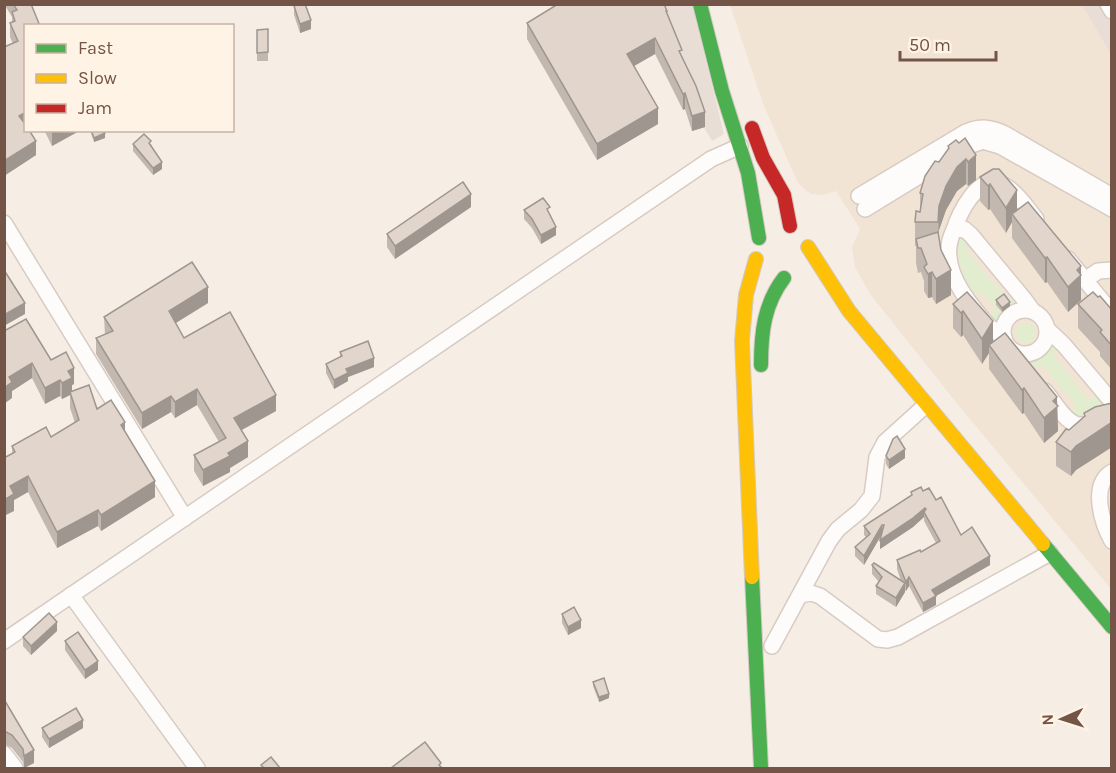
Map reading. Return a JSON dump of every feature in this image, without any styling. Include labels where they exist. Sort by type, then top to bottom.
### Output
[{"type":"highway","points":[[700,4],[722,91],[752,189],[759,238],[746,295],[742,341],[760,768]]},
{"type":"highway","points":[[748,117],[763,158],[784,195],[790,226]]},
{"type":"highway","points":[[759,238],[772,226],[790,226],[802,234],[849,311],[1112,627]]},
{"type":"highway","points":[[761,374],[761,338],[765,312],[778,285],[795,273],[806,261],[808,247]]},
{"type":"highway","points":[[756,259],[767,273],[795,273]]},
{"type":"highway","points":[[771,623],[772,651]]},
{"type":"street","points":[[1108,4],[1112,11]]},
{"type":"street","points":[[1112,196],[1005,134],[986,127],[966,132],[862,202],[966,147],[983,141],[1000,146],[1112,210]]},
{"type":"street","points":[[4,641],[711,159],[740,146]]},
{"type":"street","points":[[1042,227],[1012,192],[997,182],[985,185],[972,196],[959,213],[950,246],[950,264],[957,286],[990,328],[1023,354],[1036,351],[1045,342],[1047,329]]},
{"type":"street","points":[[4,224],[185,518]]},
{"type":"street","points":[[954,230],[964,229],[971,235],[1032,310],[1042,318],[1047,329],[1064,345],[1112,402]]},
{"type":"street","points":[[1057,244],[1112,313]]},
{"type":"street","points":[[1085,280],[1098,271],[1112,270]]},
{"type":"street","points":[[1028,369],[1008,343],[1005,324],[1013,313],[1025,309],[1032,310]]},
{"type":"street","points":[[1039,383],[1071,423],[1082,425],[1112,417]]},
{"type":"street","points":[[772,651],[829,541],[872,496],[877,458],[885,442],[926,405]]},
{"type":"street","points":[[1112,472],[1102,480],[1100,497],[1102,516],[1112,541]]},
{"type":"street","points":[[800,595],[811,593],[820,596],[878,639],[887,640],[898,637],[1050,553]]},
{"type":"street","points":[[71,596],[197,768]]},
{"type":"street","points":[[4,754],[15,768]]},
{"type":"shaded area","points":[[631,5],[692,5],[724,134],[712,141]]},
{"type":"shaded area","points":[[730,5],[1082,5],[1112,54],[1111,589],[955,401],[870,294],[855,267],[852,247],[860,229],[836,191],[823,195],[811,194],[797,181],[763,104]]},
{"type":"shaded area","points":[[1082,5],[1111,5],[1111,54]]},
{"type":"green space","points":[[960,238],[965,239],[969,244],[965,249],[1009,301],[1015,297],[1021,305],[1007,312],[998,325],[990,316],[996,309],[981,291],[975,296],[963,275],[958,254]]},
{"type":"green space","points":[[1026,323],[1033,326],[1036,333],[1033,340],[1026,343],[1019,340],[1016,333],[1019,326]]},
{"type":"green space","points":[[1052,342],[1058,350],[1053,355],[1089,400],[1096,395],[1104,407],[1100,413],[1081,419],[1071,410],[1076,405],[1042,365],[1037,369],[1029,361],[1044,355]]},
{"type":"building","points":[[13,4],[31,4],[39,24],[24,24],[24,113],[19,116],[24,122],[24,132],[30,132],[36,141],[4,161],[4,47],[18,41],[10,23],[15,21],[12,12],[17,10]]},
{"type":"building","points":[[305,4],[311,20],[300,24],[294,6]]},
{"type":"building","points":[[558,4],[664,4],[682,50],[679,51],[696,86],[705,112],[692,116],[685,93],[683,94],[655,38],[627,54],[658,108],[597,144],[527,23]]},
{"type":"building","points":[[268,29],[268,52],[257,53],[257,30]]},
{"type":"building","points":[[92,132],[105,133],[94,138]]},
{"type":"building","points":[[144,134],[151,141],[149,143],[162,162],[153,168],[133,144]]},
{"type":"building","points":[[965,138],[976,155],[968,162],[966,159],[957,167],[946,186],[939,206],[938,222],[915,222],[916,211],[920,212],[923,194],[920,193],[925,176],[935,161],[939,162],[949,148],[948,146],[956,140],[959,143]]},
{"type":"building","points":[[993,169],[999,169],[1017,190],[1006,208],[990,184],[988,186],[980,177]]},
{"type":"building","points":[[463,182],[471,194],[395,246],[387,234]]},
{"type":"building","points":[[543,198],[550,207],[547,209],[556,227],[541,235],[524,210]]},
{"type":"building","points":[[1028,202],[1081,266],[1077,270],[1081,275],[1068,287],[1012,214]]},
{"type":"building","points":[[938,232],[941,250],[951,270],[936,279],[932,272],[928,274],[924,267],[927,264],[916,239]]},
{"type":"building","points":[[192,262],[208,287],[169,311],[184,338],[230,312],[276,395],[234,418],[248,441],[228,453],[230,456],[203,470],[194,455],[226,438],[197,389],[175,402],[171,396],[142,413],[96,338],[113,331],[104,317]]},
{"type":"building","points":[[4,270],[25,303],[4,315]]},
{"type":"building","points":[[967,292],[993,321],[982,339],[963,311],[961,313],[953,304]]},
{"type":"building","points":[[1093,292],[1098,297],[1100,296],[1112,310],[1112,346],[1100,332],[1102,330],[1078,304]]},
{"type":"building","points":[[1004,294],[1010,302],[1002,308],[996,300]]},
{"type":"building","points":[[26,319],[51,360],[66,352],[74,368],[68,371],[72,378],[62,383],[60,380],[45,388],[32,363],[9,377],[12,382],[4,388],[4,331]]},
{"type":"building","points":[[1005,333],[1057,397],[1053,401],[1058,406],[1044,418],[1024,388],[1022,390],[989,345]]},
{"type":"building","points":[[368,341],[374,358],[346,369],[348,373],[334,380],[326,364],[342,356],[340,352]]},
{"type":"building","points":[[89,385],[97,409],[111,400],[125,422],[121,425],[155,481],[101,515],[98,510],[57,532],[28,476],[10,486],[14,494],[4,500],[4,458],[15,452],[12,446],[46,427],[51,437],[79,420],[70,392]]},
{"type":"building","points":[[1112,403],[1112,422],[1076,446],[1071,452],[1056,442],[1066,429],[1069,430],[1085,416],[1084,413],[1095,407]]},
{"type":"building","points":[[897,436],[905,449],[889,460],[886,456],[893,439]]},
{"type":"building","points":[[921,487],[923,491],[929,488],[936,500],[941,497],[961,535],[972,527],[990,556],[932,590],[936,596],[923,603],[909,577],[906,582],[897,560],[920,550],[921,552],[940,541],[924,512],[925,508],[880,540],[884,525],[882,525],[864,556],[855,547],[870,534],[864,526]]},
{"type":"building","points":[[874,563],[905,583],[896,598],[876,586],[882,577],[872,565]]},
{"type":"building","points":[[574,607],[581,620],[568,627],[562,614]]},
{"type":"building","points":[[49,613],[57,622],[31,646],[23,637]]},
{"type":"building","points":[[78,632],[98,661],[85,670],[65,641]]},
{"type":"building","points":[[604,678],[609,694],[599,697],[593,682]]},
{"type":"building","points":[[5,701],[34,750],[24,756],[23,749],[12,735],[4,730]]},
{"type":"building","points":[[76,708],[83,720],[49,739],[42,728]]},
{"type":"building","points":[[425,742],[441,763],[439,765],[442,768],[391,768]]},
{"type":"building","points":[[271,757],[280,768],[264,768],[261,765]]},
{"type":"traffic: fast","points":[[700,4],[722,91],[748,173],[759,238]]},
{"type":"traffic: fast","points":[[761,365],[765,319],[772,298],[784,278]]},
{"type":"traffic: fast","points":[[1043,544],[1112,627]]},
{"type":"traffic: fast","points":[[752,577],[761,768]]},
{"type":"traffic: slow","points":[[808,247],[849,311],[1043,544]]},
{"type":"traffic: slow","points":[[752,577],[742,341],[746,295],[756,259]]},
{"type":"traffic: jam","points":[[752,128],[763,158],[784,195],[790,226]]}]
